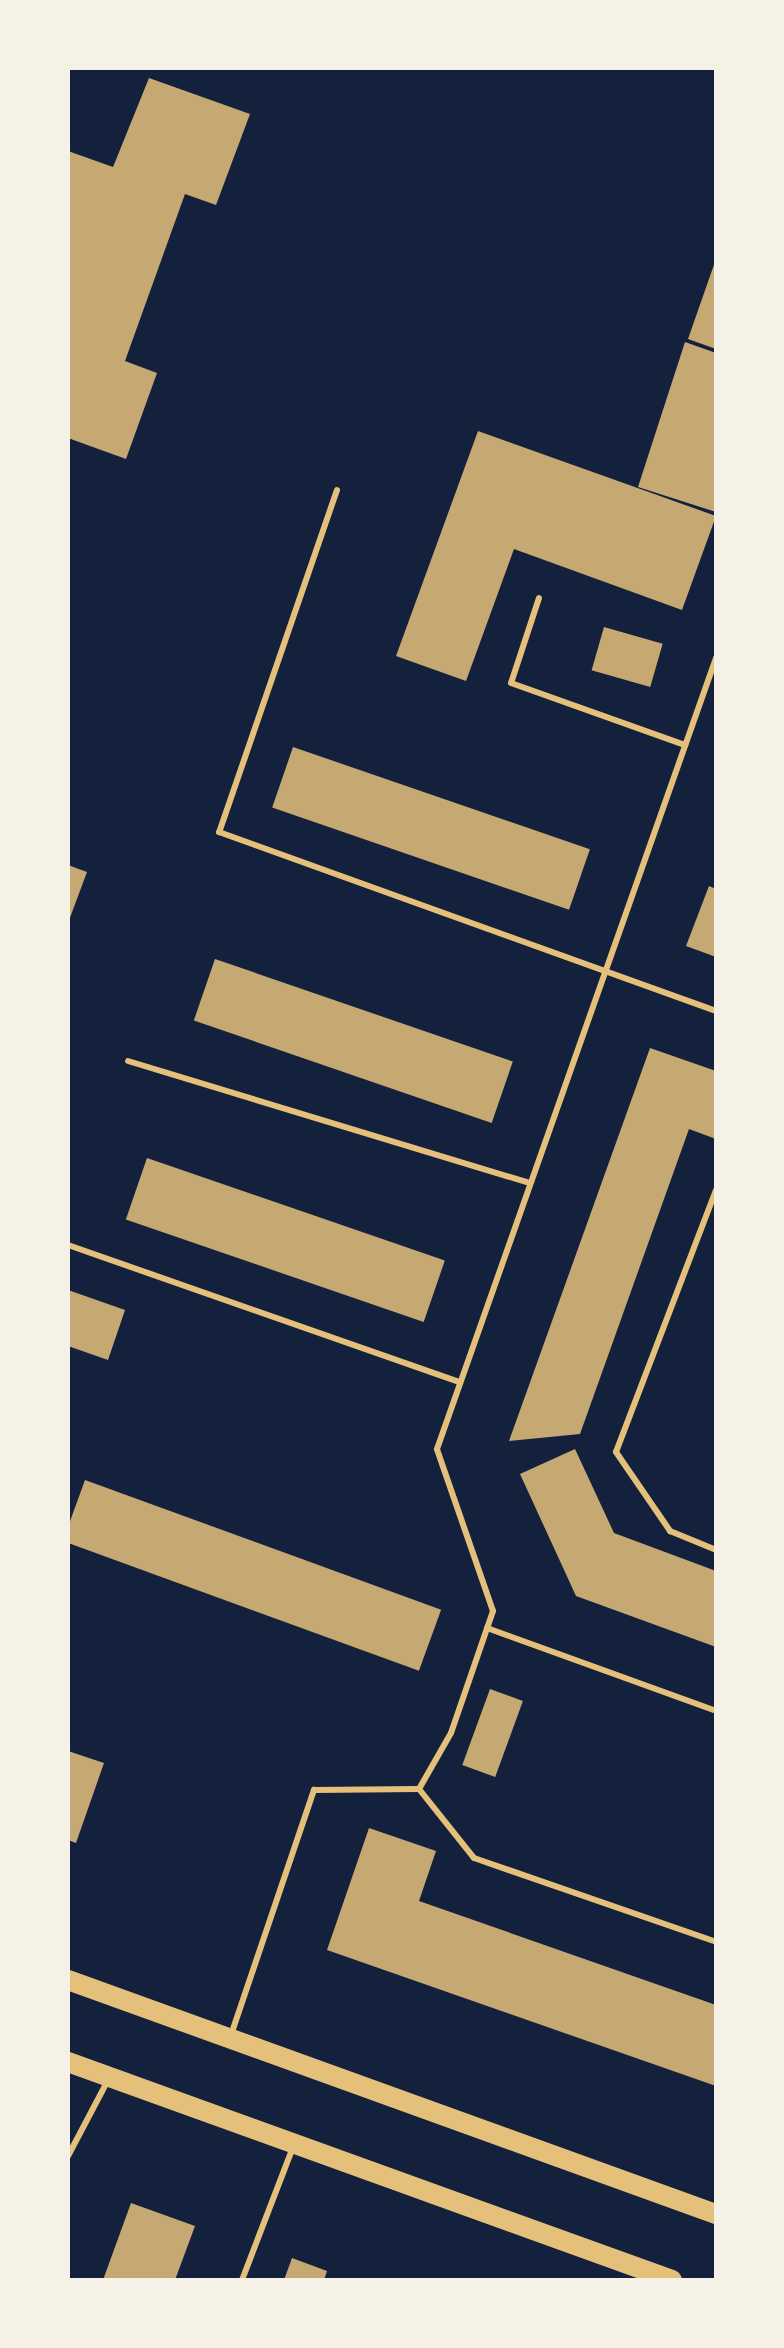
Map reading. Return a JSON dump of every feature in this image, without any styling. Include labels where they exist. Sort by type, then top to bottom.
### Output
[{"type":"main road","points":[[68,1980],[716,2214]]},
{"type":"main road","points":[[68,2062],[672,2280]]},
{"type":"lane","points":[[337,490],[219,832],[716,1011]]},
{"type":"lane","points":[[539,598],[511,683],[685,745]]},
{"type":"lane","points":[[419,1789],[451,1733],[493,1611],[437,1449],[527,1182],[606,972],[716,658]]},
{"type":"lane","points":[[128,1061],[527,1182]]},
{"type":"lane","points":[[716,1190],[616,1452],[670,1531],[716,1550]]},
{"type":"lane","points":[[68,1245],[460,1382]]},
{"type":"lane","points":[[487,1628],[716,1711]]},
{"type":"lane","points":[[419,1789],[474,1858],[716,1942]]},
{"type":"lane","points":[[230,2038],[314,1790],[419,1789]]},
{"type":"lane","points":[[68,2156],[109,2077]]},
{"type":"lane","points":[[242,2280],[294,2144]]},
{"type":"building","points":[[149,78],[250,114],[216,205],[185,194],[125,361],[157,373],[126,459],[68,438],[68,151],[113,167]]},
{"type":"building","points":[[716,259],[716,349],[688,339]]},
{"type":"building","points":[[685,342],[716,353],[716,512],[638,487]]},
{"type":"building","points":[[478,431],[716,516],[682,610],[514,549],[466,681],[396,656]]},
{"type":"building","points":[[604,627],[663,644],[650,687],[592,670]]},
{"type":"building","points":[[293,747],[590,849],[569,910],[272,808]]},
{"type":"building","points":[[68,865],[87,872],[68,923]]},
{"type":"building","points":[[709,886],[716,889],[716,957],[686,946]]},
{"type":"building","points":[[215,959],[513,1062],[492,1123],[194,1020]]},
{"type":"building","points":[[650,1048],[716,1071],[716,1139],[689,1129],[580,1434],[509,1441]]},
{"type":"building","points":[[147,1158],[445,1261],[424,1322],[126,1219]]},
{"type":"building","points":[[68,1290],[125,1310],[108,1360],[68,1346]]},
{"type":"building","points":[[575,1449],[614,1533],[716,1571],[716,1647],[576,1596],[520,1474]]},
{"type":"building","points":[[85,1480],[441,1610],[419,1671],[68,1543],[68,1527]]},
{"type":"building","points":[[490,1689],[523,1701],[495,1777],[462,1765]]},
{"type":"building","points":[[68,1751],[104,1763],[76,1843],[68,1840]]},
{"type":"building","points":[[369,1828],[436,1851],[419,1901],[716,2005],[716,2086],[327,1950]]},
{"type":"building","points":[[131,2203],[195,2226],[175,2280],[103,2280]]},
{"type":"building","points":[[292,2258],[327,2271],[324,2280],[284,2280]]}]
